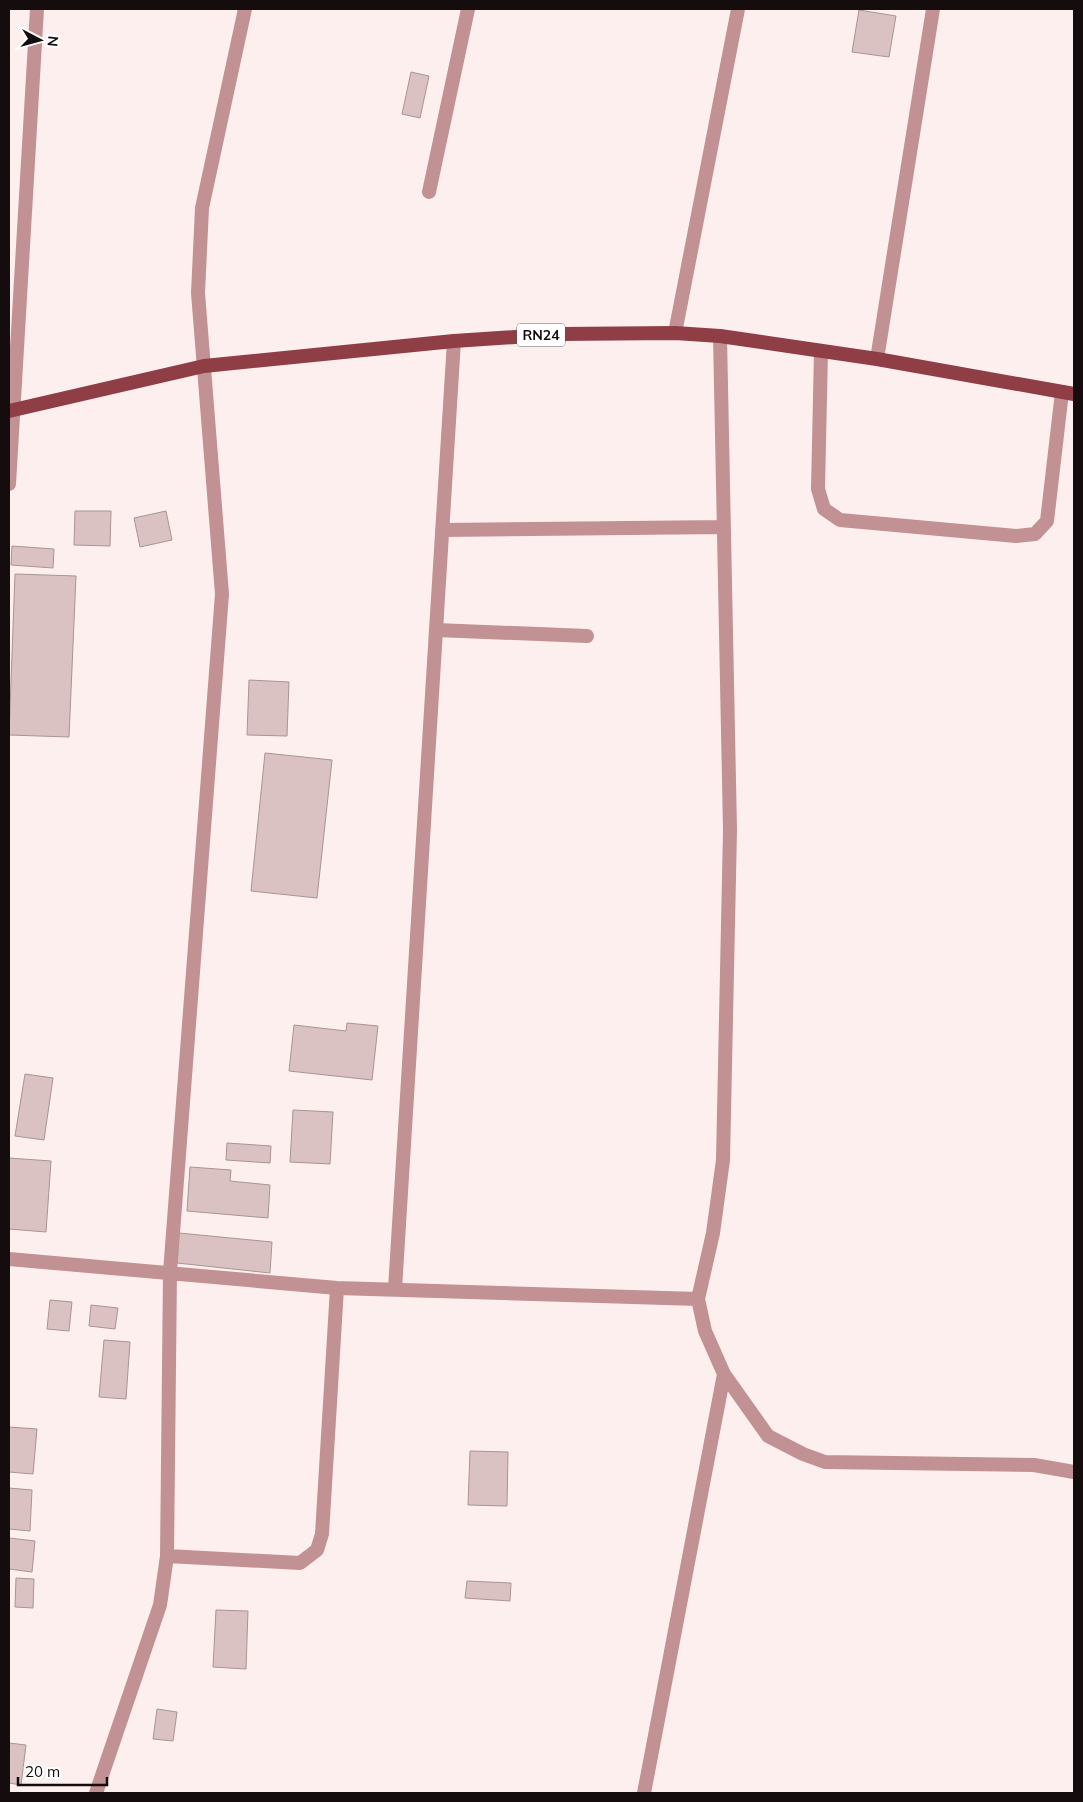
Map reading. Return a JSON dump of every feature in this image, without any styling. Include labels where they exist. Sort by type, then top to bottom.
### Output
[{"type":"main road","name":"RN24","points":[[12,409],[204,366],[454,341],[560,334],[675,333],[720,336],[877,359],[1068,393]]},
{"type":"street","points":[[9,484],[37,9]]},
{"type":"street","points":[[96,1793],[160,1605],[167,1556],[170,1272],[222,594],[198,293],[202,208],[246,9]]},
{"type":"street","points":[[429,192],[468,9]]},
{"type":"street","points":[[675,333],[738,9]]},
{"type":"street","points":[[877,359],[933,9]]},
{"type":"street","points":[[720,336],[730,830],[723,1160],[713,1233],[698,1299],[705,1331],[724,1374],[768,1436],[803,1454],[825,1462],[1034,1465],[1074,1472]]},
{"type":"street","points":[[395,1289],[454,341]]},
{"type":"street","points":[[821,351],[818,489],[824,509],[840,520],[1016,536],[1035,534],[1047,521],[1068,393]]},
{"type":"street","points":[[442,530],[724,527]]},
{"type":"street","points":[[436,630],[587,636]]},
{"type":"street","points":[[9,1259],[337,1288],[698,1299]]},
{"type":"street","points":[[167,1556],[300,1563],[317,1550],[322,1534],[337,1288]]},
{"type":"street","points":[[644,1793],[724,1374]]},
{"type":"building","points":[[859,10],[896,16],[889,57],[852,52]]},
{"type":"building","points":[[411,72],[429,76],[420,118],[402,114]]},
{"type":"building","points":[[75,511],[111,511],[110,546],[74,545]]},
{"type":"building","points":[[166,511],[172,540],[140,547],[134,518]]},
{"type":"building","points":[[12,546],[54,549],[53,568],[11,565]]},
{"type":"building","points":[[15,574],[76,576],[69,737],[9,735]]},
{"type":"building","points":[[249,680],[289,682],[287,736],[247,735]]},
{"type":"building","points":[[265,753],[332,760],[317,898],[251,891]]},
{"type":"building","points":[[347,1023],[378,1026],[372,1080],[289,1071],[294,1025],[346,1031]]},
{"type":"building","points":[[25,1074],[53,1078],[44,1140],[15,1136]]},
{"type":"building","points":[[293,1110],[333,1112],[330,1164],[290,1162]]},
{"type":"building","points":[[227,1143],[271,1146],[270,1163],[226,1160]]},
{"type":"building","points":[[9,1158],[51,1161],[46,1232],[9,1229]]},
{"type":"building","points":[[190,1167],[231,1170],[230,1181],[270,1185],[268,1218],[187,1211]]},
{"type":"building","points":[[179,1233],[272,1242],[270,1273],[177,1263]]},
{"type":"building","points":[[50,1300],[72,1302],[69,1331],[47,1329]]},
{"type":"building","points":[[91,1305],[118,1308],[115,1329],[89,1326]]},
{"type":"building","points":[[104,1340],[130,1342],[126,1399],[99,1397]]},
{"type":"building","points":[[9,1427],[37,1429],[33,1474],[9,1472]]},
{"type":"building","points":[[470,1451],[508,1452],[507,1506],[468,1505]]},
{"type":"building","points":[[9,1488],[32,1490],[30,1531],[9,1529]]},
{"type":"building","points":[[9,1538],[35,1541],[32,1572],[9,1569]]},
{"type":"building","points":[[16,1578],[34,1579],[33,1608],[15,1607]]},
{"type":"building","points":[[467,1581],[511,1583],[510,1601],[465,1598]]},
{"type":"building","points":[[216,1610],[248,1611],[246,1669],[213,1667]]},
{"type":"building","points":[[157,1709],[177,1712],[173,1741],[153,1739]]},
{"type":"building","points":[[9,1743],[26,1745],[21,1785],[9,1783]]}]
